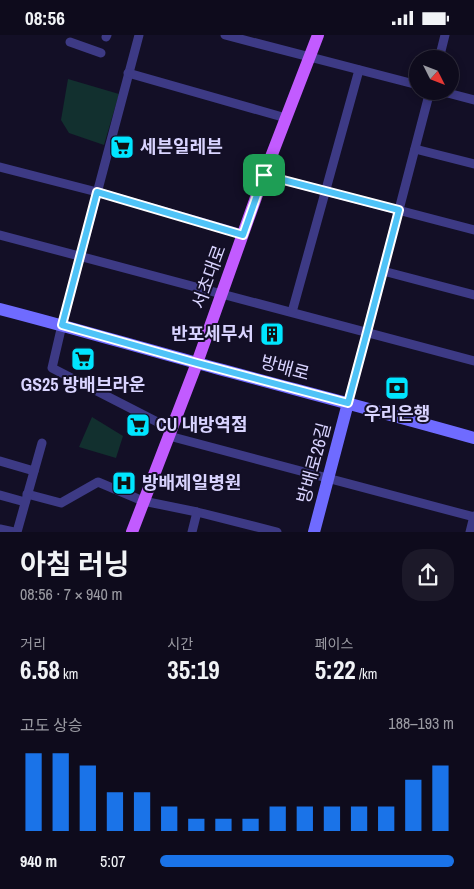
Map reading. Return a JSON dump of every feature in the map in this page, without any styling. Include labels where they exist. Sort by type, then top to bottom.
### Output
[{"type":"main road","name":"서초대로","points":[[132,531],[197,363],[264,175],[318,35]]},
{"type":"main road","name":"방배로","points":[[0,309],[474,439]]},
{"type":"main road","name":"방배로26길","points":[[314,531],[348,403]]},
{"type":"street","points":[[138,35],[52,368],[170,432],[328,478],[474,516],[470,531]]},
{"type":"street","points":[[225,35],[409,83]]},
{"type":"street","points":[[441,50],[445,35]]},
{"type":"street","points":[[70,42],[101,53]]},
{"type":"street","points":[[292,312],[359,70]]},
{"type":"street","points":[[128,73],[286,118]]},
{"type":"street","points":[[459,96],[474,100]]},
{"type":"street","points":[[348,403],[428,100]]},
{"type":"street","points":[[415,149],[474,164]]},
{"type":"street","points":[[0,167],[97,192],[243,235]]},
{"type":"street","points":[[264,175],[474,230]]},
{"type":"street","points":[[0,235],[474,361]]},
{"type":"street","points":[[383,271],[474,295]]},
{"type":"street","points":[[0,529],[15,531],[42,443]]},
{"type":"street","points":[[0,461],[34,471]]},
{"type":"street","points":[[0,495],[61,503],[98,482],[143,501],[278,531]]},
{"type":"street","points":[[192,531],[197,513]]},
{"type":"green space","points":[[68,79],[119,94],[104,145],[69,133],[61,120]]},
{"type":"green space","points":[[92,417],[123,436],[116,458],[79,447]]},
{"type":"place","name":"세븐일레븐","points":[[122,147]]},
{"type":"place","name":"반포세무서","points":[[272,334]]},
{"type":"place","name":"GS25 방배브라운","points":[[83,359]]},
{"type":"place","name":"우리은행","points":[[397,388]]},
{"type":"place","name":"CU 내방역점","points":[[138,425]]},
{"type":"place","name":"방배제일병원","points":[[124,483]]},
{"type":"route","points":[[264,175],[399,210],[348,403],[62,325],[97,192],[243,235],[264,175]]}]
